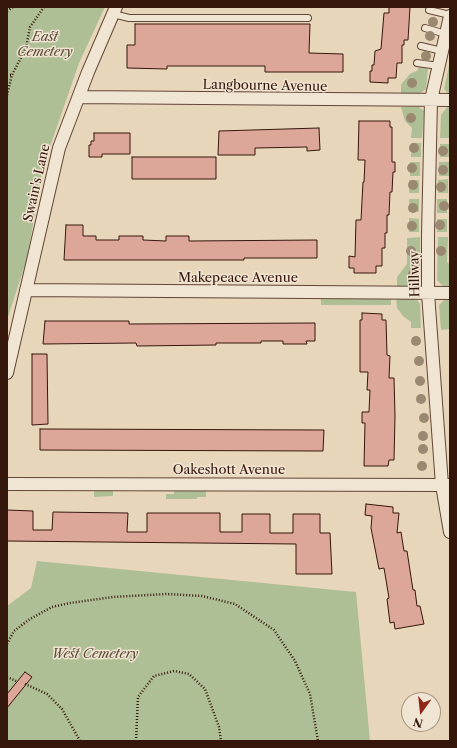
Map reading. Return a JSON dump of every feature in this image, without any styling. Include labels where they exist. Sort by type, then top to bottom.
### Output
[{"type":"street","name":"Swain's Lane","points":[[7,373],[15,331],[60,148],[79,97],[115,10]]},
{"type":"street","name":"Hillway","points":[[450,16],[431,100],[432,121],[428,203],[428,293],[450,532]]},
{"type":"street","name":"Langbourne Avenue","points":[[79,97],[450,100]]},
{"type":"street","name":"Makepeace Avenue","points":[[26,290],[450,293]]},
{"type":"street","name":"Oakeshott Avenue","points":[[7,484],[446,485]]},
{"type":"lane","points":[[115,10],[129,18],[308,18]]},
{"type":"lane","points":[[429,10],[450,16]]},
{"type":"lane","points":[[425,28],[446,34]]},
{"type":"lane","points":[[421,46],[442,51]]},
{"type":"lane","points":[[417,63],[439,66]]},
{"type":"path","points":[[7,11],[13,7]]},
{"type":"path","points":[[7,96],[12,75],[26,48],[30,27],[44,7]]},
{"type":"path","points":[[7,75],[12,75]]},
{"type":"path","points":[[7,644],[14,631],[30,619],[52,607],[70,603],[113,597],[167,594],[202,596],[235,604],[274,630],[295,661],[310,694],[318,741]]},
{"type":"path","points":[[136,741],[138,697],[154,676],[174,671],[189,674],[206,689],[219,726],[221,741]]},
{"type":"path","points":[[7,677],[16,681]]},
{"type":"path","points":[[25,684],[47,694],[62,709],[80,741]]},
{"type":"green space","name":"East Cemetery","points":[[7,7],[105,7],[79,63],[43,167],[27,259],[7,320]]},
{"type":"green space","points":[[450,61],[450,94],[448,94],[444,89]]},
{"type":"green space","points":[[419,66],[428,67],[426,89],[419,94],[401,93],[401,85],[403,82],[410,74],[418,70]]},
{"type":"green space","points":[[401,107],[419,107],[424,111],[422,138],[411,138],[412,128],[405,121]]},
{"type":"green space","points":[[447,107],[450,107],[450,138],[440,138],[441,115]]},
{"type":"green space","points":[[411,143],[421,143],[421,157],[411,157]]},
{"type":"green space","points":[[440,144],[450,144],[450,157],[440,157]]},
{"type":"green space","points":[[410,162],[420,162],[420,176],[410,176]]},
{"type":"green space","points":[[439,162],[449,162],[449,176],[439,176]]},
{"type":"green space","points":[[448,179],[448,193],[438,193],[438,180]]},
{"type":"green space","points":[[409,180],[419,180],[419,193],[409,193]]},
{"type":"green space","points":[[409,199],[419,199],[419,212],[409,212]]},
{"type":"green space","points":[[437,199],[447,199],[447,213],[437,213]]},
{"type":"green space","points":[[409,218],[419,219],[419,232],[409,232]]},
{"type":"green space","points":[[437,219],[447,219],[447,232],[437,232]]},
{"type":"green space","points":[[420,237],[420,281],[416,286],[397,286],[397,277],[407,264],[407,238]]},
{"type":"green space","points":[[438,237],[448,237],[447,262],[450,265],[450,286],[443,286],[437,280]]},
{"type":"green space","points":[[391,297],[391,305],[321,305],[321,298]]},
{"type":"green space","points":[[396,297],[411,297],[417,300],[420,304],[421,328],[411,328],[411,322],[403,316],[397,308]]},
{"type":"green space","points":[[445,299],[450,299],[450,329],[441,330],[439,305]]},
{"type":"green space","points":[[94,489],[113,489],[113,496],[94,497]]},
{"type":"green space","points":[[174,490],[206,490],[206,497],[198,497],[196,499],[166,499],[166,494],[174,494]]},
{"type":"green space","name":"West Cemetery","points":[[37,561],[356,592],[370,741],[7,741],[7,606],[31,588]]},
{"type":"building","points":[[389,7],[410,7],[408,40],[404,40],[404,45],[402,45],[402,63],[397,63],[396,78],[388,78],[388,83],[370,82],[370,71],[372,71],[372,65],[374,65],[375,51],[381,49],[384,13],[389,13]]},
{"type":"building","points":[[135,24],[310,24],[309,53],[343,54],[343,72],[265,72],[265,66],[167,66],[167,69],[127,68],[127,45],[135,45]]},
{"type":"building","points":[[359,121],[390,121],[390,127],[392,127],[392,162],[395,162],[395,172],[393,172],[392,192],[390,192],[389,215],[387,215],[387,233],[385,233],[385,248],[382,248],[382,266],[376,266],[376,273],[354,273],[354,268],[349,268],[349,256],[355,257],[356,220],[361,220],[364,182],[365,160],[358,160]]},
{"type":"building","points":[[319,128],[320,150],[307,151],[307,147],[255,148],[255,155],[218,155],[219,131]]},
{"type":"building","points":[[94,133],[130,133],[130,154],[102,154],[102,157],[89,157],[89,145],[91,145],[91,141],[94,141]]},
{"type":"building","points":[[132,157],[216,157],[216,179],[132,179]]},
{"type":"building","points":[[66,225],[83,225],[83,236],[96,236],[96,240],[119,240],[119,236],[143,236],[143,240],[166,241],[166,236],[189,236],[189,241],[317,240],[317,258],[244,258],[244,260],[64,260]]},
{"type":"building","points":[[362,313],[382,314],[382,320],[386,320],[387,355],[390,356],[389,378],[394,378],[395,416],[394,460],[389,460],[388,466],[364,466],[365,423],[362,423],[362,412],[369,412],[370,390],[367,390],[368,372],[360,372],[360,320],[362,320]]},
{"type":"building","points":[[45,321],[129,321],[129,324],[315,323],[315,341],[306,341],[307,344],[283,344],[283,341],[261,341],[261,343],[216,343],[216,345],[137,346],[136,343],[43,344]]},
{"type":"building","points":[[32,354],[47,354],[48,424],[32,425]]},
{"type":"building","points":[[40,429],[324,430],[323,451],[40,450]]},
{"type":"building","points":[[366,504],[393,507],[393,513],[399,513],[397,533],[401,532],[404,551],[407,551],[413,590],[415,590],[417,606],[420,606],[424,624],[395,629],[394,622],[390,623],[387,599],[389,598],[384,568],[379,569],[371,528],[372,516],[365,515]]},
{"type":"building","points":[[7,510],[33,511],[33,530],[52,530],[53,512],[128,513],[127,532],[147,532],[147,513],[220,513],[220,532],[242,532],[242,514],[270,514],[270,533],[293,533],[293,514],[320,514],[320,533],[330,533],[332,574],[296,574],[296,544],[7,541]]},
{"type":"building","points":[[25,672],[32,677],[7,708],[7,694]]}]
